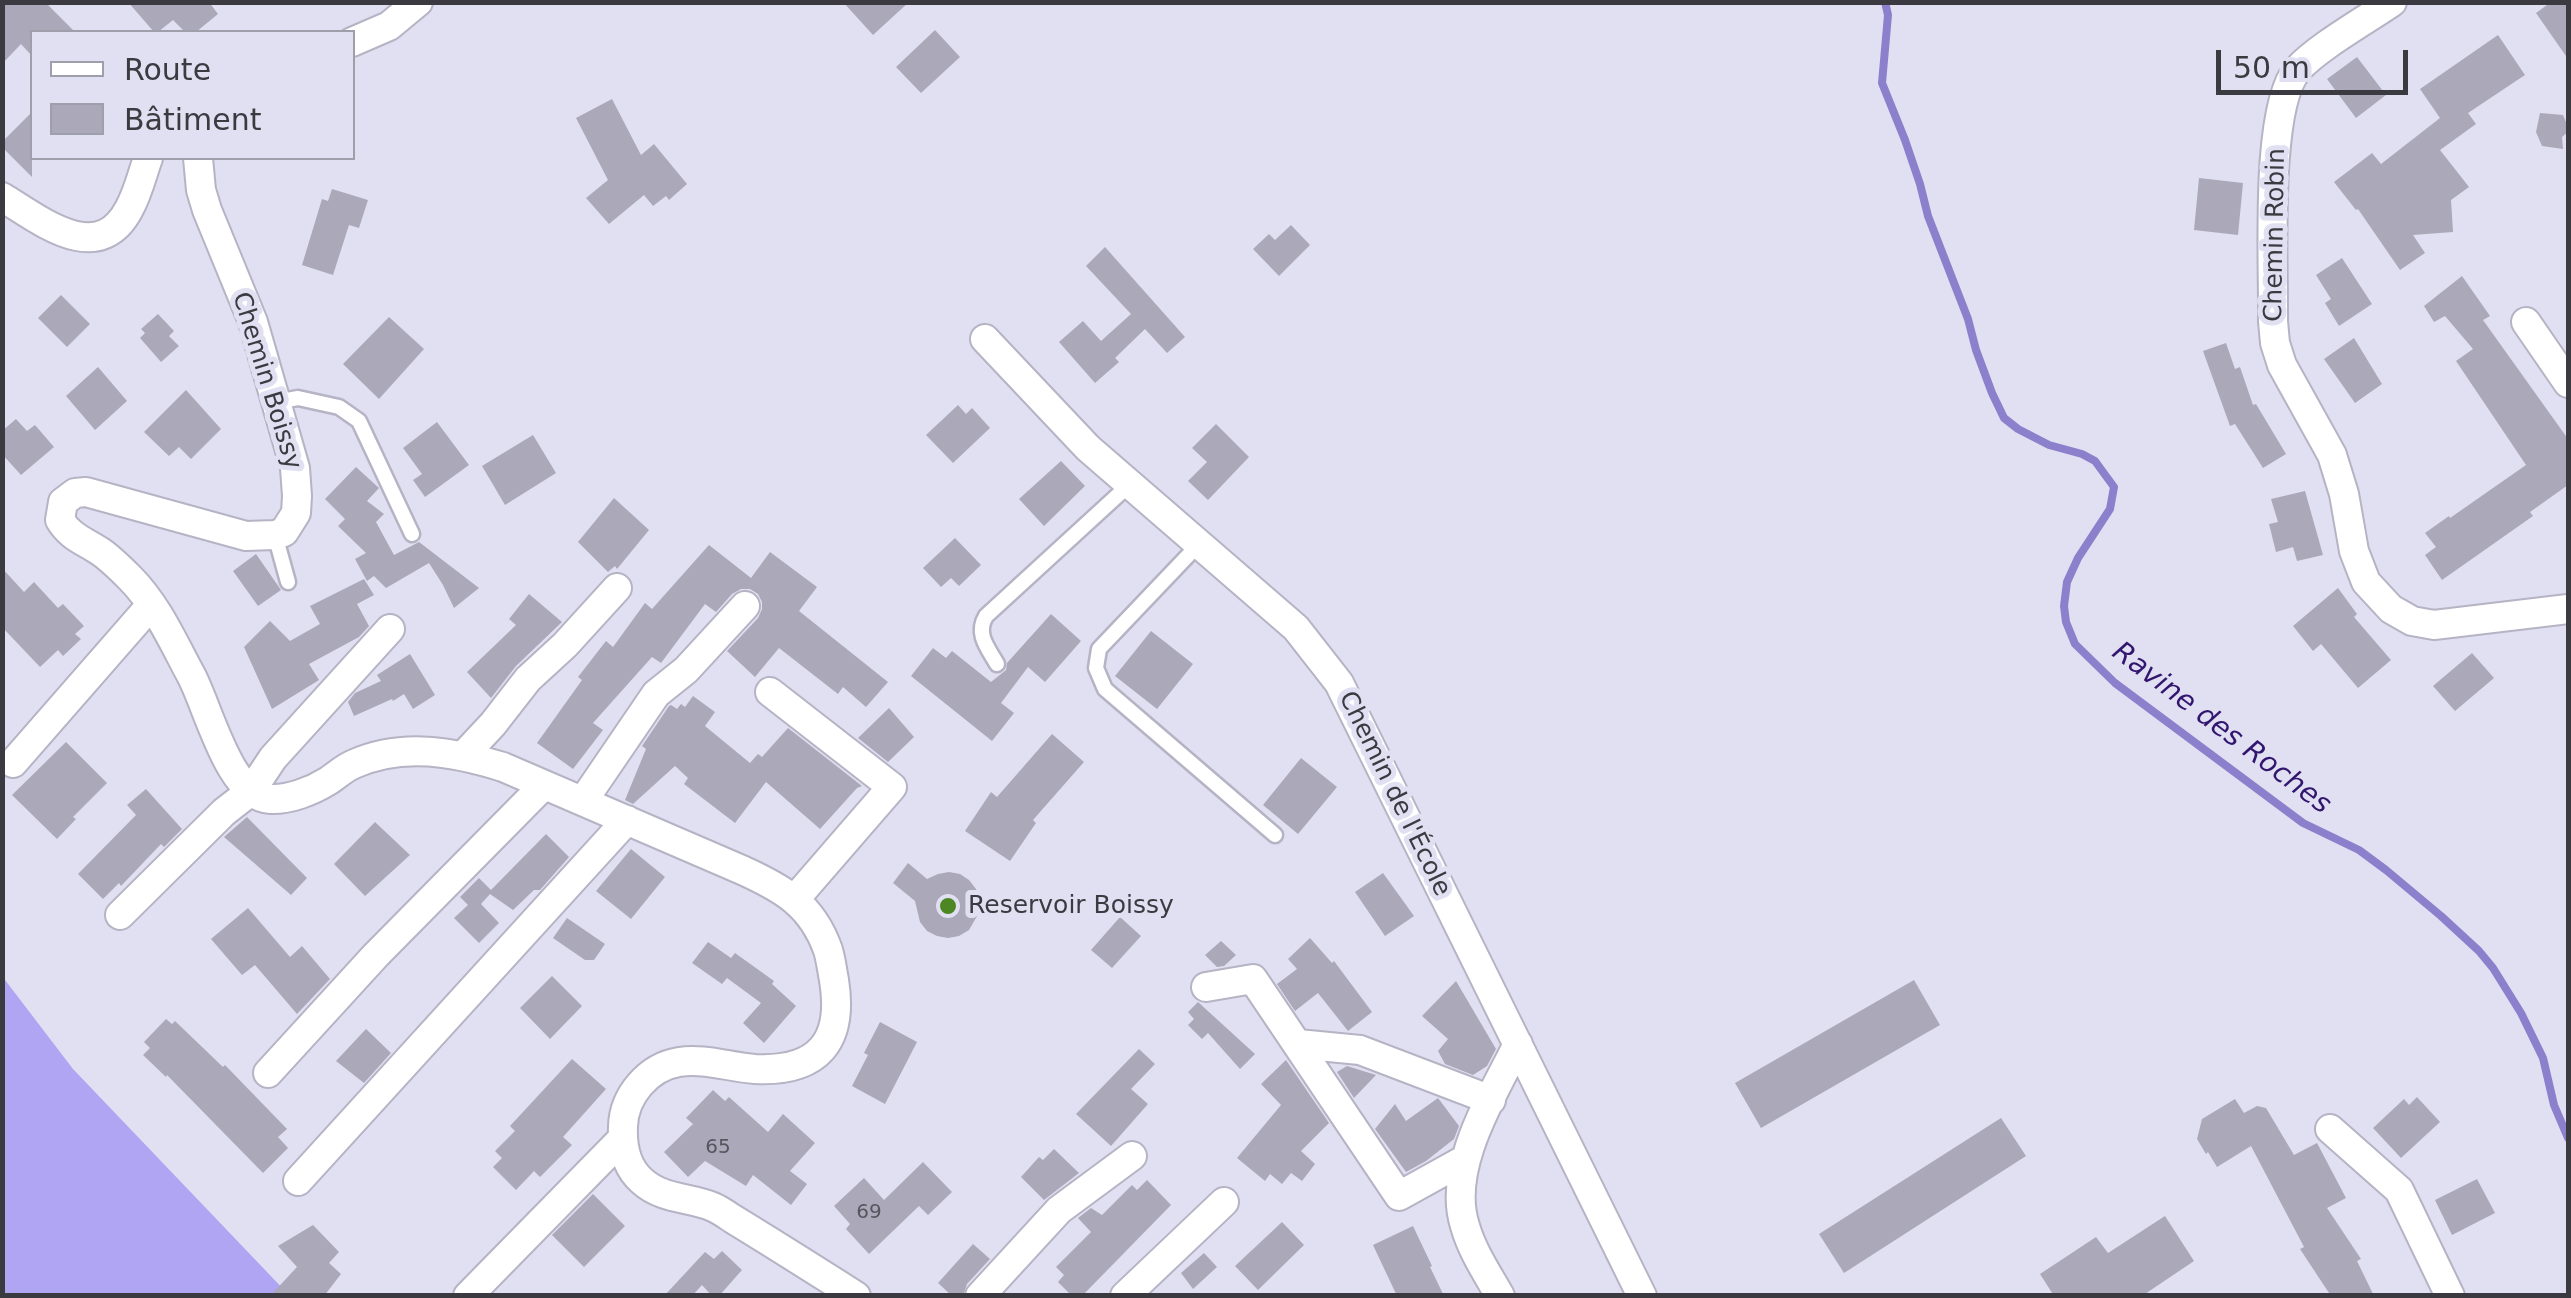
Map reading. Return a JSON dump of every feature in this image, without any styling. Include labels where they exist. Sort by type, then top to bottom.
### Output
[{"type":"street","points":[[355,41],[389,26],[418,2]]},
{"type":"street","name":"Chemin Robin","points":[[2392,2],[2309,59],[2295,72],[2287,88],[2279,118],[2274,172],[2275,343],[2282,365],[2332,455],[2344,494],[2354,552],[2366,582],[2391,609],[2412,621],[2434,625],[2568,609]]},
{"type":"street","points":[[2,196],[64,234],[85,238],[104,235],[121,222],[128,210],[147,160]]},
{"type":"street","name":"Chemin Boissy","points":[[198,160],[200,190],[253,322],[294,468],[296,513],[284,532],[275,536]]},
{"type":"street","points":[[2526,322],[2568,382]]},
{"type":"street","name":"Chemin de l'École","points":[[985,339],[1088,448],[1296,628],[1339,684],[1642,1296]]},
{"type":"street","points":[[275,536],[246,536],[86,492],[75,493],[63,502],[60,520],[74,537],[101,552],[132,580],[151,605],[195,682],[226,758],[244,787],[268,800],[296,795],[324,784],[352,765],[388,754],[424,750],[464,755],[503,767],[742,870],[795,899],[810,914],[829,954],[836,1024],[824,1047],[801,1064],[756,1069],[695,1061],[656,1070],[638,1086],[624,1113],[622,1139],[628,1164],[643,1182],[662,1194],[713,1206],[856,1296]]},
{"type":"street","points":[[464,755],[528,679],[616,588]]},
{"type":"street","points":[[13,762],[151,605]]},
{"type":"street","points":[[583,801],[656,694],[686,670],[744,606]]},
{"type":"street","points":[[120,915],[251,790],[273,758],[390,629]]},
{"type":"street","points":[[770,692],[892,787],[795,899]]},
{"type":"street","points":[[268,1073],[376,955],[544,785]]},
{"type":"street","points":[[298,1181],[627,820]]},
{"type":"street","points":[[1206,988],[1252,979],[1399,1196],[1464,1160]]},
{"type":"street","points":[[1298,1044],[1370,1054],[1491,1100]]},
{"type":"street","points":[[1500,1296],[1463,1222],[1464,1160],[1518,1044]]},
{"type":"street","points":[[2330,1129],[2399,1190],[2450,1296]]},
{"type":"street","points":[[468,1296],[622,1139]]},
{"type":"street","points":[[980,1296],[1059,1210],[1132,1156]]},
{"type":"street","points":[[1125,1296],[1224,1202]]},
{"type":"lane","points":[[276,402],[298,398],[339,407],[360,421],[412,534]]},
{"type":"lane","points":[[997,664],[981,635],[980,625],[986,616],[1130,484]]},
{"type":"lane","points":[[275,536],[288,582]]},
{"type":"lane","points":[[1198,544],[1099,649],[1096,668],[1105,689],[1275,834]]},
{"type":"shaded area","points":[[2,976],[73,1069],[289,1295],[3,1295]]},
{"type":"building","points":[[2,2],[45,2],[73,30],[30,30],[30,54],[21,44],[2,64]]},
{"type":"building","points":[[128,2],[209,2],[218,14],[198,30],[183,30],[173,20],[160,30],[152,30]]},
{"type":"building","points":[[843,2],[909,2],[873,35]]},
{"type":"building","points":[[2551,2],[2568,2],[2568,59],[2536,13]]},
{"type":"building","points":[[935,30],[960,57],[921,93],[896,67]]},
{"type":"building","points":[[2498,35],[2525,75],[2468,113],[2476,124],[2440,150],[2469,187],[2451,200],[2453,232],[2413,235],[2425,253],[2400,270],[2334,182],[2372,153],[2381,164],[2440,118],[2420,89]]},
{"type":"building","points":[[2357,57],[2386,95],[2356,118],[2327,79]]},
{"type":"building","points":[[612,99],[641,155],[654,144],[687,184],[669,200],[666,196],[653,206],[644,195],[609,224],[586,198],[608,180],[576,118]]},
{"type":"building","points":[[2540,113],[2563,115],[2568,132],[2562,137],[2563,149],[2542,146],[2536,132]]},
{"type":"building","points":[[30,114],[32,177],[2,147],[2,142]]},
{"type":"building","points":[[2199,178],[2243,183],[2238,235],[2194,230]]},
{"type":"building","points":[[332,189],[368,200],[359,228],[349,225],[333,275],[302,265],[322,199],[328,201]]},
{"type":"building","points":[[1291,225],[1310,245],[1279,276],[1253,249],[1269,234],[1275,240]]},
{"type":"building","points":[[1105,247],[1185,337],[1167,353],[1145,329],[1115,358],[1119,362],[1095,383],[1059,342],[1083,321],[1101,341],[1131,314],[1086,266]]},
{"type":"building","points":[[2342,258],[2372,304],[2339,326],[2325,303],[2331,299],[2316,275]]},
{"type":"building","points":[[2462,276],[2490,316],[2483,320],[2568,439],[2568,485],[2530,512],[2533,516],[2442,580],[2425,555],[2436,547],[2425,533],[2526,465],[2456,361],[2473,349],[2445,316],[2434,322],[2424,306]]},
{"type":"building","points":[[61,295],[90,324],[67,347],[38,318]]},
{"type":"building","points":[[158,314],[174,331],[169,336],[179,346],[161,362],[140,338],[145,333],[141,329]]},
{"type":"building","points":[[389,317],[424,349],[379,399],[343,364]]},
{"type":"building","points":[[2354,338],[2382,384],[2355,403],[2324,359]]},
{"type":"building","points":[[2226,343],[2235,369],[2240,367],[2253,405],[2256,404],[2286,454],[2263,468],[2235,424],[2230,426],[2203,351]]},
{"type":"building","points":[[98,367],[127,401],[95,430],[66,396]]},
{"type":"building","points":[[186,390],[221,429],[191,459],[179,447],[169,456],[144,432]]},
{"type":"building","points":[[958,405],[966,414],[972,408],[990,428],[953,463],[926,435]]},
{"type":"building","points":[[16,419],[27,431],[35,425],[54,447],[21,475],[2,454],[2,431]]},
{"type":"building","points":[[437,422],[469,465],[425,497],[413,480],[422,474],[403,448]]},
{"type":"building","points":[[1216,424],[1249,457],[1208,500],[1188,481],[1207,462],[1192,448]]},
{"type":"building","points":[[533,435],[556,473],[505,505],[482,466]]},
{"type":"building","points":[[1061,461],[1085,486],[1044,526],[1019,499]]},
{"type":"building","points":[[356,467],[379,488],[367,501],[384,514],[376,522],[394,555],[419,542],[479,588],[454,608],[429,563],[386,588],[374,576],[367,581],[355,559],[366,553],[338,526],[345,519],[325,499]]},
{"type":"building","points":[[2305,491],[2323,555],[2297,561],[2293,547],[2276,552],[2269,524],[2278,522],[2271,499]]},
{"type":"building","points":[[614,498],[649,530],[617,569],[615,566],[608,572],[578,542]]},
{"type":"building","points":[[955,538],[981,565],[959,586],[951,578],[941,587],[923,568]]},
{"type":"building","points":[[709,545],[751,578],[770,552],[817,587],[799,611],[888,682],[866,707],[843,687],[838,694],[779,648],[755,677],[727,651],[762,609],[758,594],[741,589],[716,612],[705,604],[661,663],[652,657],[593,723],[603,730],[573,769],[537,743],[582,680],[578,677],[606,641],[613,647],[645,603],[652,609]]},
{"type":"building","points":[[256,554],[281,590],[258,606],[233,571]]},
{"type":"building","points":[[2,568],[24,592],[34,582],[58,608],[63,604],[84,626],[75,634],[81,639],[63,656],[58,650],[40,667],[2,627]]},
{"type":"building","points":[[364,579],[374,595],[357,604],[369,626],[359,637],[309,664],[319,680],[272,709],[244,647],[270,621],[290,641],[320,624],[310,606]]},
{"type":"building","points":[[2338,588],[2357,614],[2354,617],[2391,660],[2358,688],[2321,644],[2313,651],[2293,626]]},
{"type":"building","points":[[529,594],[562,622],[516,666],[491,698],[467,672],[516,625],[509,619]]},
{"type":"building","points":[[1051,614],[1081,641],[1045,682],[1028,667],[1001,703],[1014,713],[992,741],[911,676],[933,648],[946,658],[952,651],[991,682],[1006,670],[1007,663]]},
{"type":"building","points":[[1151,631],[1193,664],[1157,709],[1115,676]]},
{"type":"building","points":[[2472,653],[2494,678],[2455,711],[2433,686]]},
{"type":"building","points":[[410,654],[435,695],[413,709],[404,694],[354,716],[348,702],[355,693],[381,681],[377,675]]},
{"type":"building","points":[[693,696],[715,712],[705,726],[750,763],[758,754],[762,757],[788,728],[862,786],[820,829],[766,782],[735,823],[684,784],[688,778],[675,766],[633,804],[625,800],[646,749],[642,746],[669,706],[685,707]]},
{"type":"building","points":[[889,708],[914,737],[888,762],[858,738]]},
{"type":"building","points":[[1052,734],[1084,762],[1033,820],[1036,823],[1010,861],[965,831],[991,792],[997,797]]},
{"type":"building","points":[[66,742],[107,783],[57,839],[12,795]]},
{"type":"building","points":[[1301,758],[1337,787],[1298,834],[1263,805]]},
{"type":"building","points":[[146,789],[182,829],[103,899],[78,874],[136,815],[127,805]]},
{"type":"building","points":[[247,817],[307,878],[291,895],[224,837]]},
{"type":"building","points":[[375,822],[410,855],[365,896],[334,864]]},
{"type":"building","points":[[546,834],[569,857],[540,890],[534,890],[513,910],[490,894],[481,904],[499,923],[479,943],[454,918],[468,905],[460,897],[479,878],[491,890]]},
{"type":"building","points":[[631,849],[665,877],[631,919],[596,891]]},
{"type":"building","name":"Reservoir Boissy","points":[[908,863],[927,879],[949,872],[969,880],[980,900],[980,911],[969,930],[948,938],[927,931],[920,922],[915,901],[893,883]]},
{"type":"building","points":[[1383,873],[1414,916],[1385,936],[1355,892]]},
{"type":"building","points":[[248,908],[290,957],[302,946],[330,979],[297,1014],[255,965],[242,975],[211,939]]},
{"type":"building","points":[[1120,917],[1141,936],[1112,968],[1091,950]]},
{"type":"building","points":[[567,918],[605,944],[594,960],[585,960],[553,938]]},
{"type":"building","points":[[1310,938],[1334,961],[1372,1012],[1348,1031],[1318,993],[1295,1011],[1277,984],[1297,969],[1288,959]]},
{"type":"building","points":[[1221,941],[1236,955],[1217,967],[1205,955]]},
{"type":"building","points":[[708,942],[731,958],[735,953],[774,981],[772,984],[796,1006],[764,1043],[743,1023],[761,1003],[727,978],[722,984],[692,963]]},
{"type":"building","points":[[552,976],[582,1006],[550,1039],[520,1008]]},
{"type":"building","points":[[1914,980],[1940,1025],[1761,1128],[1735,1083]]},
{"type":"building","points":[[1456,981],[1496,1049],[1487,1066],[1473,1075],[1445,1064],[1438,1051],[1448,1039],[1422,1016]]},
{"type":"building","points":[[1198,1002],[1255,1054],[1240,1069],[1208,1033],[1202,1039],[1188,1025],[1194,1019],[1188,1012]]},
{"type":"building","points":[[166,1019],[172,1024],[175,1021],[225,1065],[287,1129],[278,1137],[288,1148],[263,1173],[143,1055],[150,1048],[144,1042]]},
{"type":"building","points":[[880,1022],[917,1042],[885,1104],[852,1086]]},
{"type":"building","points":[[366,1029],[391,1053],[364,1083],[336,1061]]},
{"type":"building","points":[[1139,1049],[1155,1064],[1131,1089],[1148,1104],[1111,1146],[1076,1114]]},
{"type":"building","points":[[572,1059],[606,1089],[563,1137],[572,1145],[540,1177],[534,1171],[516,1190],[493,1167],[502,1158],[495,1151],[515,1131],[510,1126]]},
{"type":"building","points":[[1286,1060],[1329,1123],[1301,1151],[1315,1164],[1302,1181],[1291,1173],[1282,1184],[1270,1174],[1265,1181],[1237,1158],[1281,1105],[1261,1084]]},
{"type":"building","points":[[1347,1066],[1376,1075],[1354,1098],[1337,1072]]},
{"type":"building","points":[[713,1090],[725,1101],[729,1097],[768,1132],[783,1114],[815,1143],[790,1171],[807,1184],[791,1205],[753,1175],[746,1186],[705,1161],[688,1177],[664,1152],[693,1124],[686,1118]]},
{"type":"building","points":[[2417,1097],[2440,1122],[2401,1158],[2373,1128],[2404,1099],[2409,1105]]},
{"type":"building","points":[[1438,1098],[1459,1126],[1454,1139],[1406,1172],[1375,1129],[1395,1104],[1406,1121]]},
{"type":"building","points":[[2235,1099],[2244,1113],[2257,1106],[2266,1108],[2294,1155],[2317,1143],[2346,1198],[2327,1208],[2361,1259],[2357,1261],[2374,1296],[2331,1296],[2300,1249],[2304,1247],[2251,1146],[2217,1167],[2206,1154],[2197,1139],[2202,1119]]},
{"type":"building","points":[[2001,1118],[2026,1156],[1844,1273],[1819,1234]]},
{"type":"building","points":[[1054,1149],[1079,1173],[1044,1200],[1021,1177],[1039,1157],[1043,1160]]},
{"type":"building","points":[[923,1162],[952,1192],[928,1215],[919,1206],[869,1254],[846,1229],[850,1224],[834,1206],[864,1178],[884,1200]]},
{"type":"building","points":[[2477,1179],[2495,1213],[2452,1235],[2435,1200]]},
{"type":"building","points":[[1147,1180],[1171,1205],[1082,1296],[1072,1296],[1058,1282],[1064,1275],[1056,1267],[1091,1232],[1078,1218],[1091,1208],[1102,1215],[1132,1185],[1137,1190]]},
{"type":"building","points":[[593,1194],[625,1226],[584,1267],[552,1235]]},
{"type":"building","points":[[2165,1216],[2194,1261],[2142,1296],[2054,1296],[2040,1274],[2096,1237],[2108,1253]]},
{"type":"building","points":[[1282,1222],[1304,1245],[1258,1290],[1235,1266]]},
{"type":"building","points":[[313,1225],[339,1252],[329,1263],[341,1274],[324,1296],[270,1296],[297,1267],[278,1246]]},
{"type":"building","points":[[1413,1226],[1444,1296],[1397,1296],[1373,1245]]},
{"type":"building","points":[[973,1244],[990,1259],[967,1284],[963,1296],[952,1296],[938,1283]]},
{"type":"building","points":[[722,1251],[742,1270],[719,1296],[712,1296],[702,1285],[692,1296],[664,1296],[705,1252],[714,1259]]},
{"type":"building","points":[[1204,1253],[1217,1267],[1193,1289],[1181,1273]]},
{"type":"waterway","name":"Ravine des Roches","points":[[1885,2],[1888,15],[1882,83],[1992,393],[2004,418],[2018,429],[2095,461],[2114,487],[2110,509],[2067,582],[2066,622],[2075,644],[2115,683],[2303,823],[2359,850],[2386,870],[2479,951],[2521,1013],[2543,1058],[2554,1105],[2568,1138]]},
{"type":"place","name":"Reservoir Boissy","points":[[948,906]]}]
